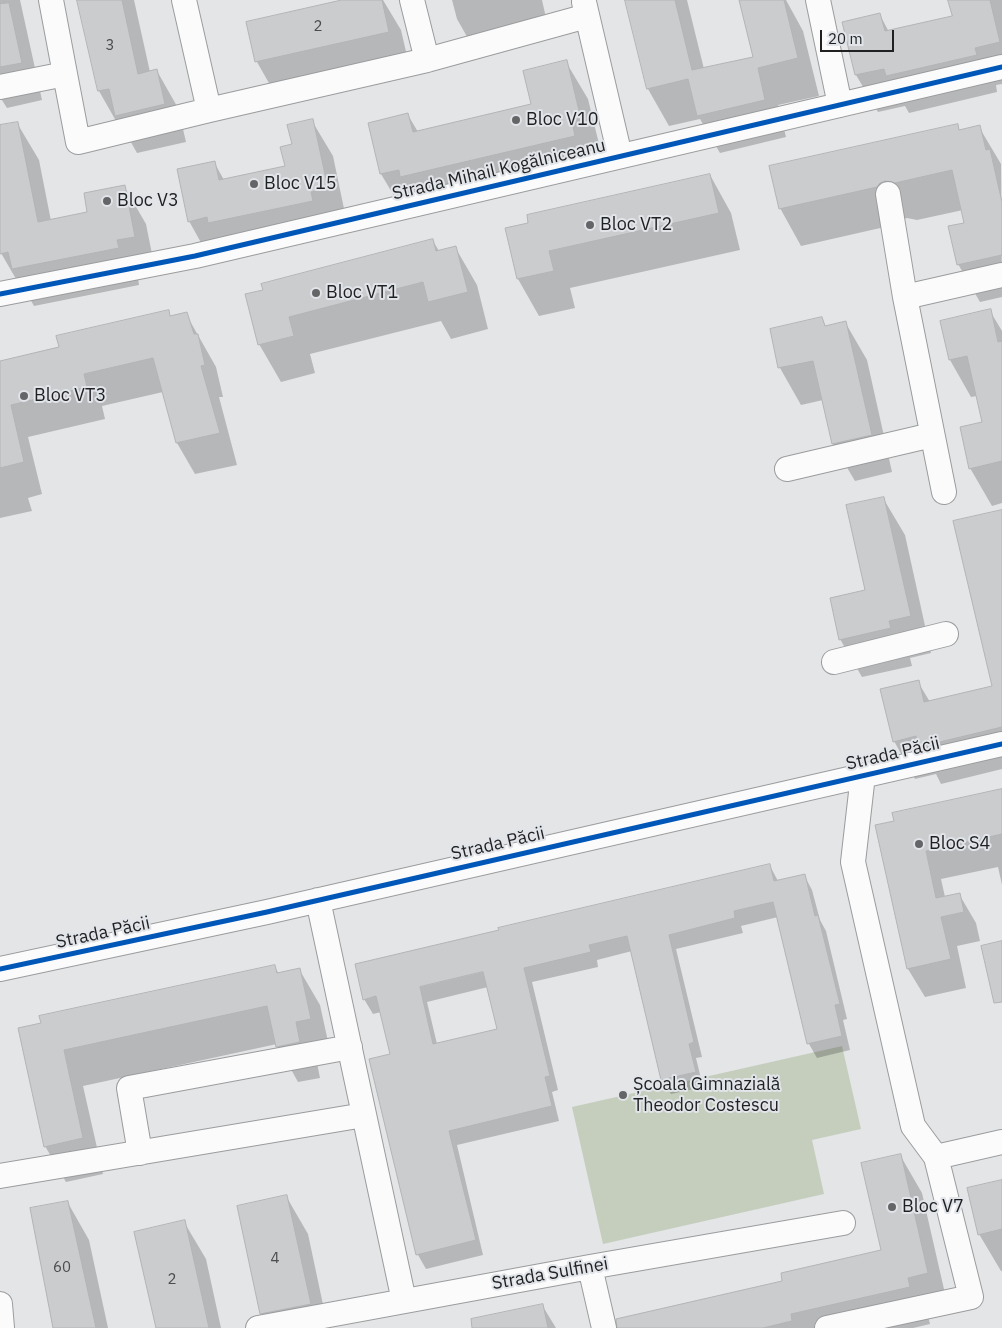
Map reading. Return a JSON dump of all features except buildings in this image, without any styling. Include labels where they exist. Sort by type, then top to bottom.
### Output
[{"type":"street","points":[[51,0],[78,142],[427,60],[586,8],[620,156]]},
{"type":"street","points":[[184,0],[209,110]]},
{"type":"street","points":[[412,0],[427,60]]},
{"type":"street","points":[[818,0],[840,105]]},
{"type":"street","name":"Strada Mihail Kogălniceanu","points":[[0,294],[195,256],[1002,66]]},
{"type":"street","points":[[0,88],[66,74]]},
{"type":"street","points":[[888,194],[905,297],[944,492]]},
{"type":"street","points":[[905,297],[1002,275]]},
{"type":"street","points":[[787,469],[932,435]]},
{"type":"street","points":[[834,662],[946,634]]},
{"type":"street","name":"Strada Păcii","points":[[0,969],[318,900],[1002,744]]},
{"type":"street","points":[[827,1328],[898,1320],[971,1297],[936,1157],[912,1126],[853,862],[863,775]]},
{"type":"street","points":[[318,900],[404,1301]]},
{"type":"street","points":[[140,1153],[129,1088],[350,1047]]},
{"type":"street","points":[[0,1176],[364,1115]]},
{"type":"street","points":[[936,1157],[1002,1142]]},
{"type":"street","name":"Strada Sulfinei","points":[[258,1328],[843,1223]]},
{"type":"street","points":[[590,1267],[604,1328]]},
{"type":"street","points":[[0,1304],[2,1328]]},
{"type":"green space","points":[[842,1046],[861,1129],[812,1140],[824,1194],[603,1244],[572,1107]]},
{"type":"cycle path","points":[[0,294],[195,256],[1002,67]]},
{"type":"cycle path","points":[[0,969],[267,912],[1002,744]]},
{"type":"place","name":"Bloc V10","points":[[516,120]]},
{"type":"place","name":"Bloc V15","points":[[254,184]]},
{"type":"place","name":"Bloc V3","points":[[107,201]]},
{"type":"place","name":"Bloc VT2","points":[[590,225]]},
{"type":"place","name":"Bloc VT1","points":[[316,293]]},
{"type":"place","name":"Bloc VT3","points":[[24,396]]},
{"type":"place","name":"Bloc S4","points":[[919,844]]},
{"type":"place","name":"Școala Gimnazială Theodor Costescu","points":[[623,1095]]},
{"type":"place","name":"Bloc V7","points":[[892,1207]]}]
